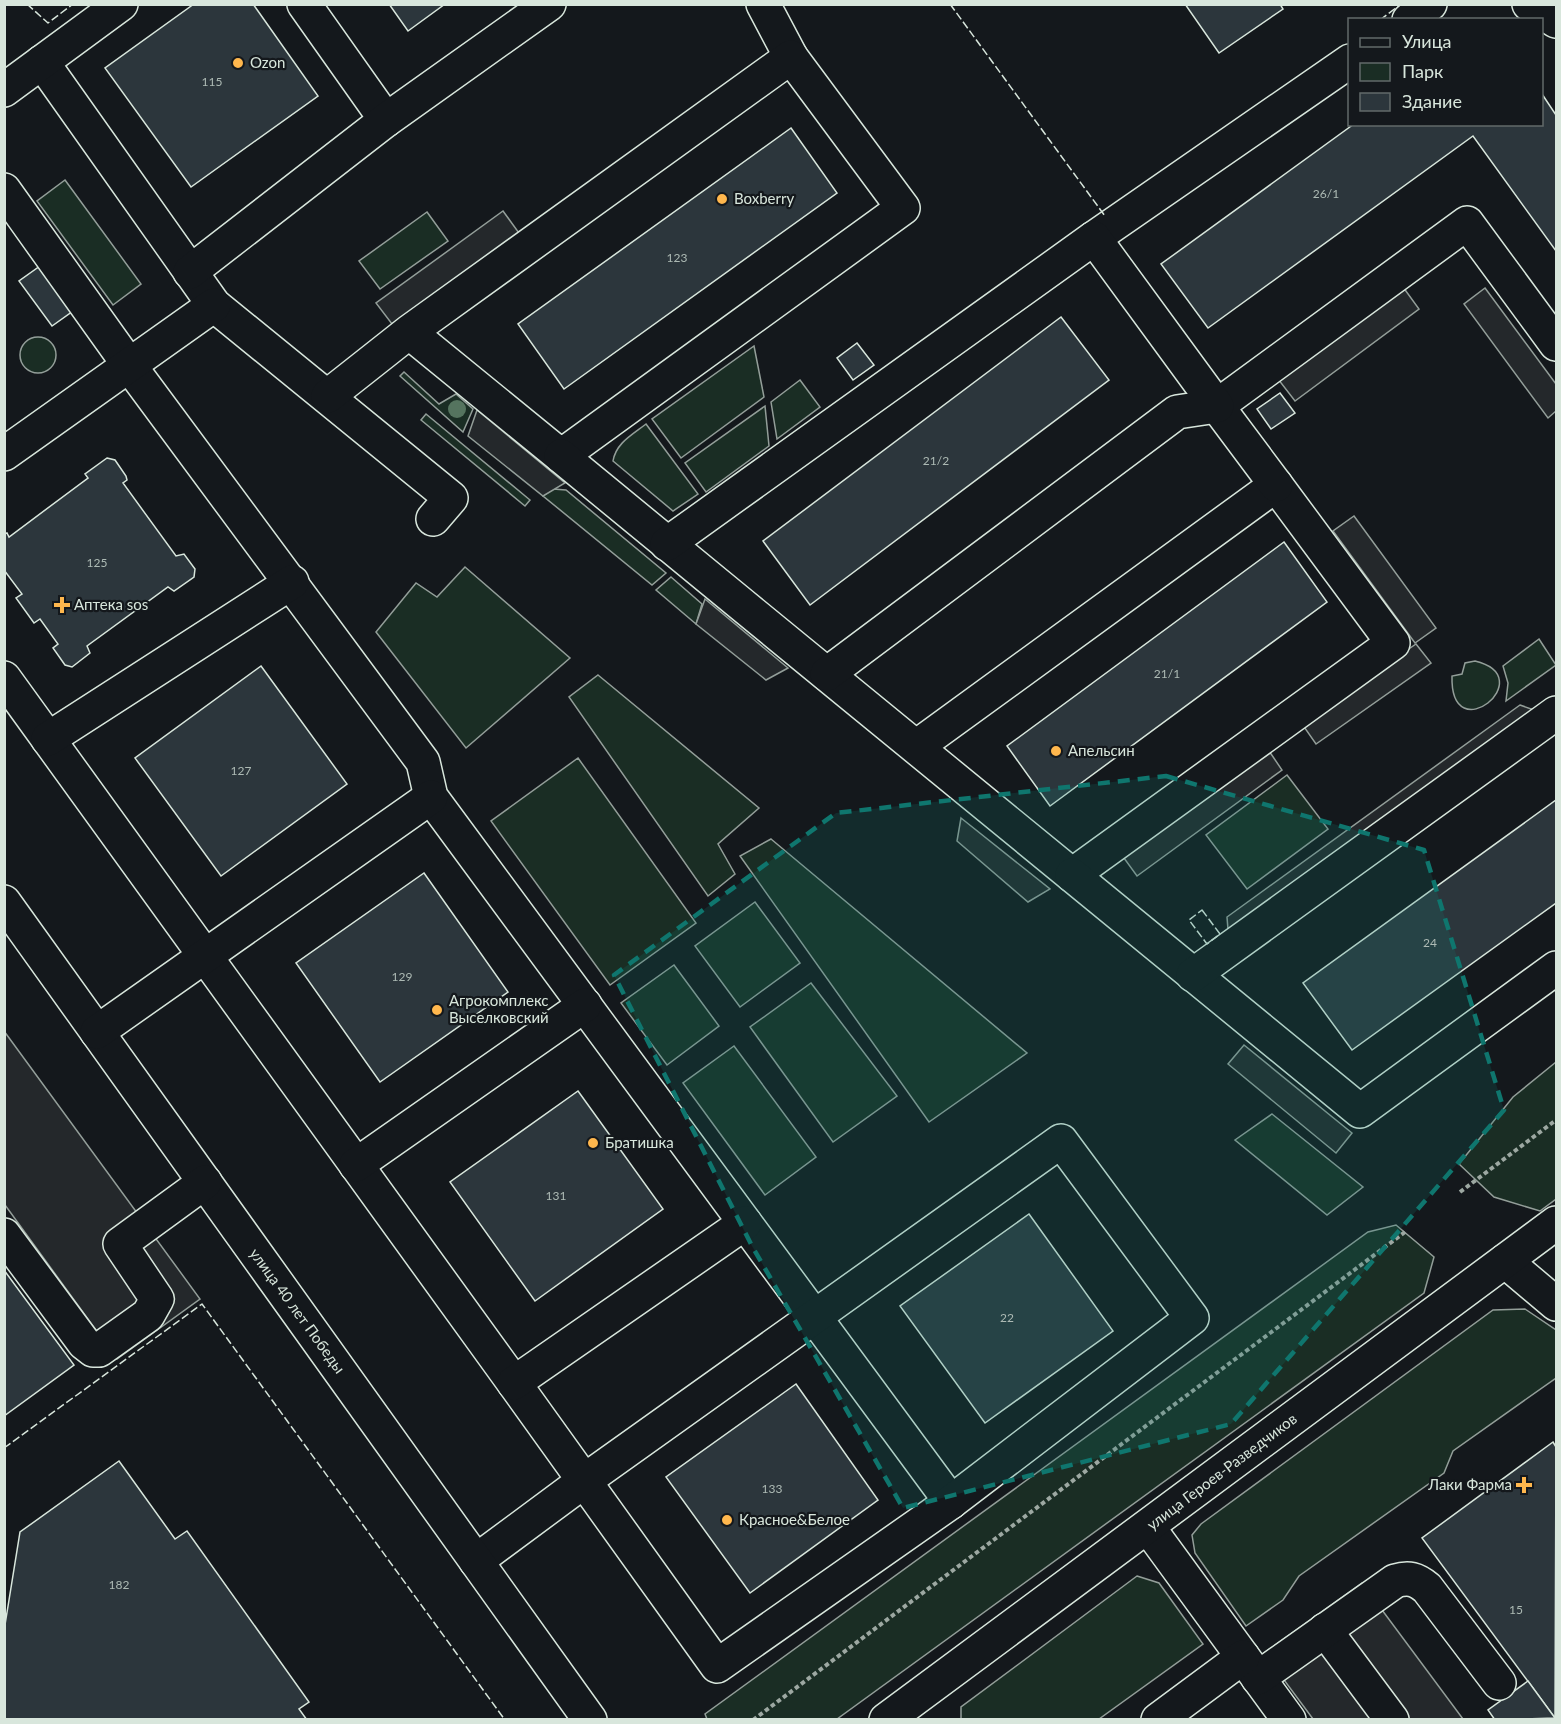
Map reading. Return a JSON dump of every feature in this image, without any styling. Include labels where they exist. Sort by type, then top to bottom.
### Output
[{"type":"street","points":[[4,90],[121,4]]},
{"type":"street","points":[[304,4],[386,120]]},
{"type":"street","points":[[190,272],[386,120],[549,4]]},
{"type":"street","points":[[561,456],[903,208],[790,57],[763,4]]},
{"type":"street","points":[[1412,18],[1431,4]]},
{"type":"street","points":[[1529,4],[1557,21]]},
{"type":"street","points":[[328,396],[409,332],[790,57]]},
{"type":"street","points":[[42,62],[214,305],[451,498],[433,519]]},
{"type":"street","points":[[667,544],[1094,238],[1348,62]]},
{"type":"street","points":[[4,190],[129,365],[292,582],[423,762],[431,797],[951,1502]]},
{"type":"street","points":[[827,674],[1177,412],[1217,406],[1467,223],[1557,344]]},
{"type":"street","points":[[1072,875],[1393,643],[1094,238]]},
{"type":"street","points":[[4,454],[214,305]]},
{"type":"street","points":[[409,332],[1360,1111],[1557,968]]},
{"type":"street","points":[[916,747],[1276,485]]},
{"type":"street","points":[[48,739],[292,582]]},
{"type":"street","points":[[4,678],[514,1383],[584,1481],[717,1666],[951,1502],[1192,1318],[1061,1141],[584,1481],[476,1561]]},
{"type":"street","points":[[1193,975],[1557,713]]},
{"type":"street","points":[[97,1032],[204,954],[431,797]]},
{"type":"street","name":"улица 40 лет Победы","points":[[4,902],[590,1719]]},
{"type":"street","points":[[356,1166],[585,1005]]},
{"type":"street","points":[[4,1235],[84,1343],[93,1350],[99,1350],[148,1315],[157,1299],[120,1244],[205,1182]]},
{"type":"street","points":[[514,1383],[745,1223]]},
{"type":"street","name":"улица Героев-Разведчиков","points":[[886,1719],[1557,1223]]},
{"type":"street","points":[[1505,1261],[1557,1304]]},
{"type":"street","points":[[1148,1527],[1289,1719]]},
{"type":"street","points":[[1158,1719],[1251,1667],[1325,1630],[1395,1581],[1406,1577],[1418,1581],[1427,1588],[1499,1683]]},
{"type":"street","points":[[1325,1630],[1392,1719]]},
{"type":"path","points":[[1460,1192],[1557,1120]]},
{"type":"path","points":[[753,1719],[1405,1232]]},
{"type":"highlighted area","points":[[1166,776],[1424,850],[1504,1110],[1231,1424],[903,1508],[752,1246],[614,975],[836,813]]},
{"type":"green space","points":[[65,180],[141,284],[113,305],[37,201]]},
{"type":"green space","points":[[427,212],[448,241],[380,289],[359,261]]},
{"type":"green space","points":[[38,337],[51,342],[56,355],[51,368],[38,373],[25,368],[20,355],[25,342]]},
{"type":"green space","points":[[754,346],[764,397],[681,458],[652,419]]},
{"type":"green space","points":[[404,372],[439,404],[456,394],[473,409],[463,432],[400,376]]},
{"type":"green space","points":[[800,380],[820,407],[777,439],[771,402]]},
{"type":"green space","points":[[765,406],[769,446],[706,492],[685,463]]},
{"type":"green space","points":[[426,414],[530,500],[525,506],[421,420]]},
{"type":"green space","points":[[646,424],[698,494],[673,511],[613,461],[621,444]]},
{"type":"green space","points":[[553,489],[566,490],[666,573],[652,585],[543,496]]},
{"type":"green space","points":[[465,567],[570,658],[466,748],[376,632],[416,583],[437,597]]},
{"type":"green space","points":[[671,577],[702,604],[696,624],[656,590]]},
{"type":"green space","points":[[1539,639],[1556,665],[1506,701],[1508,683],[1503,666]]},
{"type":"green space","points":[[1475,661],[1493,669],[1499,681],[1497,693],[1488,703],[1476,709],[1464,708],[1455,698],[1452,676],[1462,674],[1465,663]]},
{"type":"green space","points":[[598,675],[759,808],[718,844],[735,874],[708,896],[569,697]]},
{"type":"green space","points":[[578,758],[696,923],[610,985],[491,821]]},
{"type":"green space","points":[[1287,775],[1328,829],[1247,889],[1206,835]]},
{"type":"green space","points":[[771,839],[1027,1053],[929,1122],[740,856]]},
{"type":"green space","points":[[755,902],[800,963],[740,1007],[695,946]]},
{"type":"green space","points":[[674,965],[719,1026],[667,1065],[621,1003]]},
{"type":"green space","points":[[811,983],[897,1096],[833,1142],[750,1027]]},
{"type":"green space","points":[[734,1046],[816,1157],[765,1195],[683,1083]]},
{"type":"green space","points":[[1556,1062],[1556,1199],[1540,1211],[1494,1197],[1459,1164],[1513,1097]]},
{"type":"green space","points":[[1272,1114],[1363,1187],[1327,1215],[1235,1140]]},
{"type":"green space","points":[[1396,1225],[1434,1257],[1424,1293],[837,1719],[707,1719],[705,1714],[1368,1232]]},
{"type":"green space","points":[[1525,1309],[1556,1330],[1556,1378],[1453,1451],[1444,1473],[1299,1576],[1283,1600],[1246,1626],[1195,1553],[1192,1535],[1201,1524],[1493,1310]]},
{"type":"green space","points":[[1137,1576],[1159,1583],[1203,1644],[1099,1719],[961,1719],[961,1707]]},
{"type":"shaded area","points":[[503,211],[519,233],[392,324],[376,303]]},
{"type":"shaded area","points":[[1403,287],[1419,309],[1295,401],[1278,379]]},
{"type":"shaded area","points":[[1485,288],[1556,384],[1556,411],[1548,418],[1464,304]]},
{"type":"shaded area","points":[[477,410],[565,483],[543,496],[468,436]]},
{"type":"shaded area","points":[[1354,516],[1436,628],[1415,643],[1333,531]]},
{"type":"shaded area","points":[[705,599],[788,668],[766,680],[696,624]]},
{"type":"shaded area","points":[[1416,644],[1431,663],[1316,744],[1302,724]]},
{"type":"shaded area","points":[[1520,705],[1534,710],[1229,942],[1227,917]]},
{"type":"shaded area","points":[[1267,748],[1282,770],[1137,876],[1121,854]]},
{"type":"shaded area","points":[[961,818],[1050,889],[1028,902],[957,841]]},
{"type":"shaded area","points":[[4,1031],[200,1299],[117,1359],[5,1205]]},
{"type":"shaded area","points":[[1244,1045],[1352,1133],[1336,1153],[1228,1064]]},
{"type":"shaded area","points":[[1362,1583],[1463,1719],[1313,1719],[1264,1653]]},
{"type":"building","points":[[194,4],[253,4],[318,96],[191,187],[105,68]]},
{"type":"building","points":[[389,4],[445,4],[408,31]]},
{"type":"building","points":[[1185,4],[1280,4],[1283,9],[1219,53]]},
{"type":"building","points":[[1543,96],[1556,115],[1556,251],[1473,136],[1208,328],[1161,264],[1351,126],[1543,126]]},
{"type":"building","points":[[791,128],[837,193],[564,389],[518,324]]},
{"type":"building","points":[[40,266],[73,311],[52,326],[19,281]]},
{"type":"building","points":[[1061,317],[1109,380],[810,605],[763,541]]},
{"type":"building","points":[[857,343],[874,365],[853,380],[837,358]]},
{"type":"building","points":[[1280,393],[1295,413],[1271,429],[1257,409]]},
{"type":"building","points":[[107,458],[115,460],[126,476],[127,480],[123,483],[176,556],[184,554],[195,569],[194,577],[174,591],[168,587],[87,646],[90,653],[72,667],[65,665],[53,648],[58,644],[40,619],[34,623],[16,598],[22,594],[4,570],[4,534],[7,533],[9,537],[88,478],[85,474]]},
{"type":"building","points":[[1284,542],[1327,602],[1050,806],[1007,746]]},
{"type":"building","points":[[261,666],[347,784],[221,876],[135,758]]},
{"type":"building","points":[[1556,800],[1556,903],[1352,1050],[1303,983]]},
{"type":"building","points":[[424,873],[508,992],[380,1082],[296,963]]},
{"type":"building","points":[[578,1091],[663,1209],[535,1301],[450,1182]]},
{"type":"building","points":[[1029,1214],[1113,1331],[985,1423],[900,1306]]},
{"type":"building","points":[[4,1270],[74,1365],[4,1416]]},
{"type":"building","points":[[796,1384],[878,1500],[750,1593],[666,1477]]},
{"type":"building","points":[[1553,1442],[1556,1447],[1555,1718],[1422,1538]]},
{"type":"building","points":[[119,1461],[175,1539],[187,1531],[309,1702],[299,1709],[307,1720],[4,1720],[4,1631],[20,1532]]},
{"type":"building","points":[[1528,1681],[1555,1718],[1495,1720],[1488,1710]]},
{"type":"fence","points":[[27,4],[48,23],[73,4]]},
{"type":"fence","points":[[950,4],[1105,216]]},
{"type":"fence","points":[[1383,18],[1401,4]]},
{"type":"fence","points":[[1202,910],[1220,934],[1207,944],[1189,920],[1202,910]]},
{"type":"fence","points":[[4,1448],[202,1304],[505,1720]]},
{"type":"place","name":"Ozon","points":[[238,63]]},
{"type":"place","name":"Boxberry","points":[[722,199]]},
{"type":"place","name":"Аптека sos","points":[[62,605]]},
{"type":"place","name":"Апельсин","points":[[1056,751]]},
{"type":"place","name":"Агрокомплекс Выселковский","points":[[437,1010]]},
{"type":"place","name":"Братишка","points":[[593,1143]]},
{"type":"place","name":"Лаки Фарма","points":[[1524,1485]]},
{"type":"place","name":"Красное&Белое","points":[[727,1520]]}]
